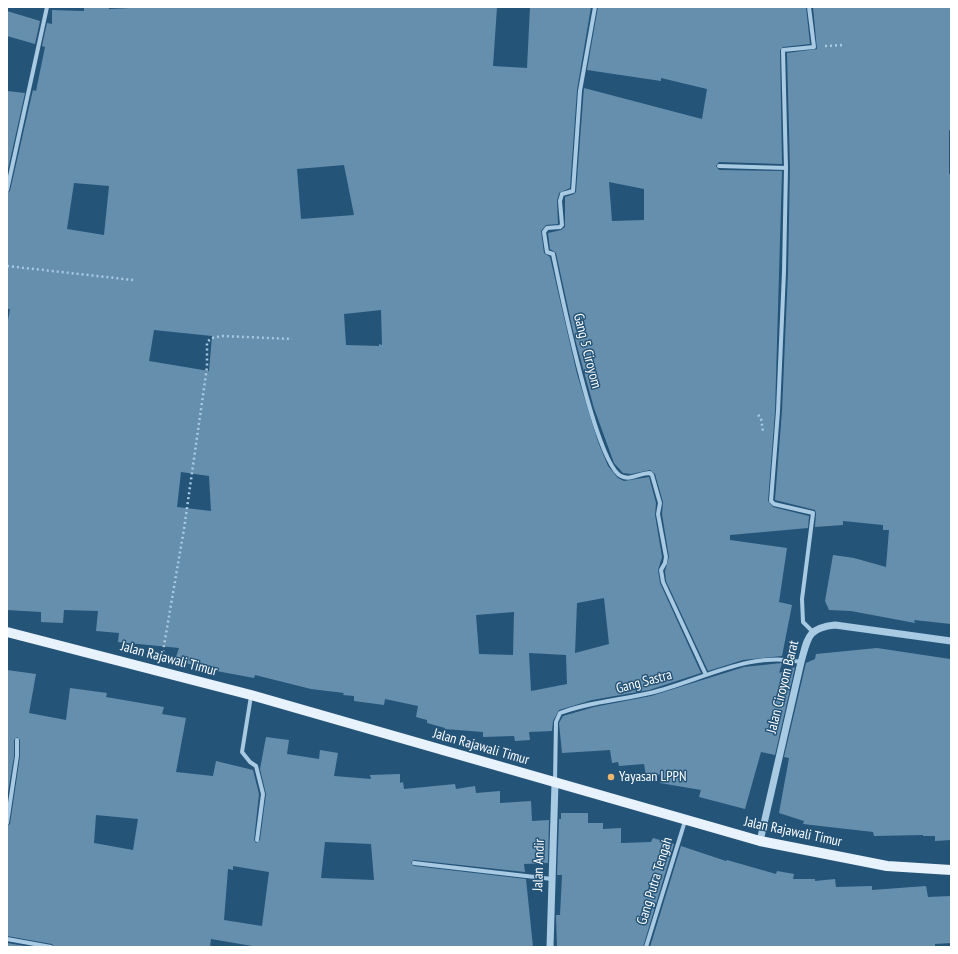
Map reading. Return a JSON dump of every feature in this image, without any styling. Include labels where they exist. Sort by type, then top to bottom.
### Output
[{"type":"main road","name":"Jalan Rajawali Timur","points":[[7,632],[251,695],[685,821],[760,841],[887,866],[951,870]]},
{"type":"street","points":[[7,190],[47,7]]},
{"type":"street","name":"Gang 5 Ciroyom","points":[[595,7],[580,91],[573,191],[562,194],[560,201],[562,225],[560,227],[547,228],[544,232],[547,252],[553,254],[584,392],[610,465],[620,476],[630,478],[645,472],[650,472],[652,475],[660,503],[658,514],[666,557],[665,563],[661,570],[664,582],[706,675]]},
{"type":"street","points":[[809,7],[814,47],[783,50],[783,107],[786,168],[784,272],[778,412],[771,501],[774,504],[813,513],[802,599],[803,622],[812,631]]},
{"type":"street","points":[[719,166],[786,168]]},
{"type":"street","name":"Jalan Ciroyom Barat","points":[[760,841],[801,662],[808,637],[812,631],[822,626],[835,625],[951,641]]},
{"type":"street","name":"Gang Sastra","points":[[555,783],[556,722],[560,714],[651,693],[706,675],[766,660],[784,658],[801,662]]},
{"type":"street","points":[[251,695],[242,752],[250,762],[256,766],[263,794],[257,840]]},
{"type":"street","points":[[7,823],[17,756],[17,740]]},
{"type":"street","name":"Jalan Andir","points":[[550,947],[555,783]]},
{"type":"street","name":"Gang Putra Tengah","points":[[646,947],[685,821]]},
{"type":"street","points":[[414,863],[552,879]]},
{"type":"street","points":[[7,939],[52,947]]},
{"type":"path","points":[[814,47],[844,45]]},
{"type":"path","points":[[7,266],[133,280]]},
{"type":"path","points":[[159,671],[184,529],[206,367],[207,342],[212,338],[223,336],[292,339]]},
{"type":"building","points":[[84,7],[109,7],[109,9],[152,7],[497,7],[493,66],[527,68],[530,7],[591,7],[577,90],[570,188],[559,193],[557,201],[558,224],[546,225],[541,231],[544,253],[550,257],[577,374],[598,442],[608,466],[618,478],[624,481],[649,477],[656,503],[655,515],[662,557],[658,570],[660,583],[701,673],[649,690],[592,700],[559,710],[553,721],[552,731],[529,732],[530,740],[515,741],[514,736],[483,737],[483,732],[445,729],[427,723],[427,720],[416,717],[418,706],[385,699],[384,705],[354,701],[354,696],[343,695],[344,693],[311,689],[255,675],[254,678],[211,670],[175,660],[179,648],[118,642],[119,633],[96,631],[98,611],[64,610],[63,623],[41,622],[41,612],[7,610],[7,326],[10,309],[7,309],[7,193],[10,191],[33,90],[36,91],[45,47],[42,46],[47,23],[52,24],[52,10],[84,11]],"holes":[[[344,165],[354,215],[301,219],[297,169]],[[74,183],[109,186],[104,235],[67,229]],[[381,310],[382,345],[346,345],[344,314]],[[154,330],[212,336],[209,371],[149,361]],[[181,472],[209,476],[211,511],[177,507]],[[604,598],[609,644],[575,653],[577,603]],[[514,612],[513,655],[479,654],[476,615]],[[529,653],[566,655],[567,684],[531,691]]]},
{"type":"building","points":[[598,7],[806,7],[810,44],[783,47],[780,50],[782,164],[719,162],[716,166],[719,170],[782,171],[775,411],[768,501],[773,507],[809,516],[808,528],[730,535],[730,540],[787,548],[779,602],[792,605],[782,656],[743,660],[708,671],[666,581],[665,571],[669,557],[662,514],[663,502],[655,474],[650,470],[631,474],[623,473],[614,463],[594,408],[574,335],[556,253],[550,249],[548,233],[561,230],[565,227],[565,197],[576,192],[584,88],[702,119],[707,89],[661,78],[661,81],[587,70]],"holes":[[[609,182],[644,189],[644,220],[612,221]]]},
{"type":"building","points":[[813,7],[951,7],[951,131],[949,130],[949,174],[951,174],[951,624],[914,620],[915,623],[851,611],[829,610],[825,601],[833,555],[854,558],[886,567],[889,530],[883,530],[883,525],[843,521],[843,525],[815,527],[815,510],[775,500],[782,411],[788,272],[790,168],[787,53],[817,49]]},
{"type":"building","points":[[7,11],[40,21],[35,44],[7,36]]},
{"type":"building","points":[[7,91],[25,93],[7,174]]},
{"type":"building","points":[[877,648],[950,659],[951,840],[935,841],[935,836],[923,835],[874,836],[873,832],[803,824],[804,821],[779,813],[789,758],[784,757],[806,663],[815,659],[816,654]]},
{"type":"building","points":[[782,663],[779,673],[795,667],[775,755],[761,752],[745,809],[699,797],[701,790],[660,783],[662,774],[646,776],[644,764],[619,766],[618,762],[612,763],[610,750],[562,753],[559,723],[563,716],[594,707],[651,696],[744,667]]},
{"type":"building","points":[[7,670],[36,674],[29,713],[66,720],[70,688],[107,693],[106,697],[164,707],[162,714],[186,718],[176,772],[213,776],[216,761],[253,770],[259,794],[254,840],[256,843],[260,840],[266,794],[260,769],[266,737],[289,740],[287,754],[319,759],[320,750],[338,753],[334,776],[371,779],[370,775],[400,774],[400,783],[403,782],[404,789],[455,784],[456,789],[475,786],[476,793],[500,791],[500,803],[531,801],[532,821],[549,820],[548,863],[524,864],[525,872],[414,860],[411,863],[414,866],[526,879],[533,947],[258,947],[211,939],[210,947],[54,947],[52,944],[7,936],[7,826],[10,824],[20,756],[20,740],[17,737],[14,740],[14,756],[7,799]],"holes":[[[96,815],[138,819],[133,850],[94,843]],[[325,842],[371,844],[374,880],[321,878]],[[233,866],[269,872],[262,926],[224,920],[228,869],[233,870]]]},
{"type":"building","points":[[561,813],[588,813],[588,823],[603,823],[603,829],[621,828],[621,843],[651,842],[653,838],[674,844],[643,947],[557,947],[556,915],[560,915],[562,875],[557,875],[559,819],[561,819]]},
{"type":"building","points":[[681,846],[726,861],[727,860],[776,874],[777,871],[794,874],[793,879],[815,879],[815,881],[835,879],[836,887],[872,886],[872,890],[926,886],[928,897],[951,896],[951,943],[935,944],[935,947],[650,947]]},
{"type":"building","points":[[7,943],[31,947],[7,947]]},
{"type":"place","name":"Yayasan LPPN","points":[[611,777]]}]
